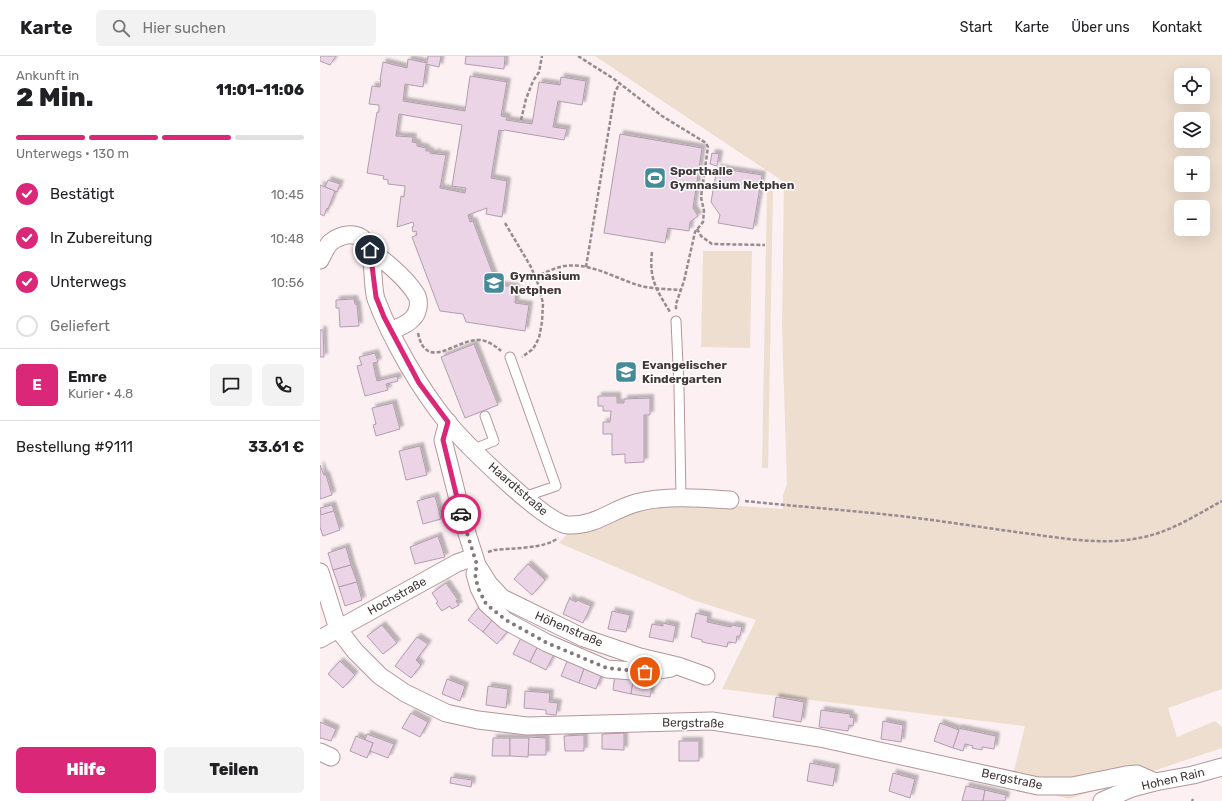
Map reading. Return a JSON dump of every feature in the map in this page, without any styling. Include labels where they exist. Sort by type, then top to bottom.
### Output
[{"type":"street","points":[[320,260],[330,243],[340,237],[348,234],[357,236],[364,240],[370,250],[385,262],[405,282],[417,297],[419,305],[413,319],[390,331]]},
{"type":"street","name":"Haardtstraße","points":[[370,250],[376,297],[390,331],[419,383],[448,422],[474,449],[524,497],[550,517],[566,525]]},
{"type":"street","name":"Höhenstraße","points":[[448,422],[443,440],[465,528],[476,561],[489,584],[502,598],[584,638],[640,657],[678,666],[706,676]]},
{"type":"street","points":[[566,525],[590,523],[636,503],[649,500],[681,498],[730,500]]},
{"type":"street","name":"Hochstraße","points":[[320,639],[457,563],[476,561]]},
{"type":"street","name":"Bergstraße","points":[[320,572],[338,629],[355,651],[380,676],[405,693],[446,713],[478,720],[527,726],[712,721],[820,738],[1038,786],[1072,786],[1137,774],[1155,782]]},
{"type":"street","name":"Hohen Rain","points":[[1102,801],[1132,788],[1155,782],[1194,776],[1222,767]]},
{"type":"lane","points":[[676,321],[681,498]]},
{"type":"lane","points":[[511,361],[556,486],[524,497]]},
{"type":"lane","points":[[474,449],[494,441],[485,416]]},
{"type":"path","points":[[521,120],[526,99],[533,81],[539,72],[542,56]]},
{"type":"path","points":[[578,56],[620,83],[662,116],[706,143],[708,147],[701,197],[704,216],[703,222],[695,232],[684,281],[676,304],[676,321]]},
{"type":"path","points":[[586,267],[615,92],[620,83]]},
{"type":"path","points":[[413,319],[422,347],[426,351],[439,352],[476,340],[487,341],[496,346],[511,361],[533,349],[539,338],[543,303],[532,267],[504,223]]},
{"type":"path","points":[[697,229],[701,236],[712,244],[765,245]]},
{"type":"path","points":[[652,252],[650,266],[655,287],[676,321]]},
{"type":"path","points":[[535,277],[564,266],[586,267],[593,268],[642,286],[681,290]]},
{"type":"path","points":[[730,500],[917,518],[1057,538],[1105,541],[1120,541],[1156,534],[1179,524],[1222,501]]},
{"type":"path","points":[[476,561],[494,550],[553,542],[560,536],[566,525]]},
{"type":"shaded area","points":[[595,56],[1222,56],[1222,689],[1168,708],[1177,737],[1215,721],[1222,727],[1222,748],[1069,799],[1011,783],[1025,726],[722,689],[756,620],[696,601],[559,543],[570,531],[638,508],[740,506],[783,509],[783,495],[787,484],[782,326],[784,182]]},
{"type":"shaded area","points":[[767,191],[773,191],[768,468],[762,468]]},
{"type":"shaded area","points":[[703,251],[752,251],[750,348],[701,347]]},
{"type":"building","points":[[320,56],[336,56],[330,65],[320,61]]},
{"type":"building","points":[[428,56],[441,56],[439,67],[426,64],[423,87],[405,84],[403,101],[465,111],[470,76],[507,82],[501,116],[507,117],[506,120],[532,124],[539,82],[560,85],[561,77],[586,81],[582,105],[558,101],[553,127],[567,129],[564,140],[499,130],[491,178],[507,181],[502,217],[486,214],[487,208],[468,215],[470,222],[473,221],[497,285],[516,287],[515,303],[529,305],[525,331],[466,322],[463,314],[440,311],[412,237],[417,235],[416,231],[413,232],[413,222],[397,227],[401,196],[404,197],[405,186],[388,184],[388,180],[383,179],[384,176],[367,173],[377,112],[379,112],[379,105],[369,104],[372,86],[380,87],[383,62],[407,68],[408,59],[427,63]],"holes":[[[399,114],[462,125],[452,186],[466,188],[465,193],[440,188],[446,155],[436,154],[436,151],[435,154],[430,153],[430,151],[426,151],[426,148],[417,146],[417,143],[412,142],[413,137],[396,136]]]},
{"type":"building","points":[[466,56],[505,56],[504,69],[465,64]]},
{"type":"building","name":"Sporthalle Gymnasium Netphen","points":[[620,134],[702,148],[693,208],[698,216],[690,222],[689,231],[668,228],[665,243],[604,233]]},
{"type":"building","points":[[712,153],[719,154],[717,166],[710,164]]},
{"type":"building","points":[[717,168],[762,175],[753,229],[718,223],[720,215],[711,202]]},
{"type":"building","points":[[328,180],[340,184],[337,192],[325,187]]},
{"type":"building","points":[[320,185],[335,191],[324,216],[320,214]]},
{"type":"building","points":[[354,299],[355,304],[357,305],[359,326],[340,327],[339,308],[336,308],[336,300]]},
{"type":"building","points":[[320,330],[323,330],[324,357],[320,357]]},
{"type":"building","points":[[474,344],[498,405],[465,418],[441,357]]},
{"type":"building","points":[[375,353],[378,362],[373,363],[377,381],[397,376],[398,381],[386,384],[388,390],[365,396],[357,366],[362,365],[359,357]]},
{"type":"building","points":[[598,396],[617,396],[617,403],[624,403],[624,399],[650,398],[650,415],[644,415],[644,462],[625,463],[625,454],[612,455],[612,434],[603,434],[603,422],[610,422],[611,411],[603,411],[603,406],[598,406]]},
{"type":"building","points":[[393,403],[400,429],[376,436],[373,425],[376,424],[372,408]]},
{"type":"building","points":[[420,446],[427,475],[406,480],[399,451]]},
{"type":"building","points":[[320,465],[324,475],[326,475],[332,495],[320,499]]},
{"type":"building","points":[[435,496],[441,519],[423,524],[417,501]]},
{"type":"building","points":[[332,505],[334,511],[321,515],[320,508]]},
{"type":"building","points":[[334,511],[340,530],[323,536],[320,527],[320,515]]},
{"type":"building","points":[[438,536],[445,557],[415,564],[410,547]]},
{"type":"building","points":[[346,547],[351,565],[333,570],[328,553]]},
{"type":"building","points":[[528,564],[545,580],[532,595],[514,579]]},
{"type":"building","points":[[351,565],[357,582],[339,587],[333,570]]},
{"type":"building","points":[[357,582],[362,600],[345,606],[339,587]]},
{"type":"building","points":[[446,583],[458,600],[456,601],[459,605],[452,609],[450,606],[442,611],[436,603],[438,602],[432,593]]},
{"type":"building","points":[[570,597],[570,599],[576,602],[577,600],[591,606],[583,623],[563,614]]},
{"type":"building","points":[[480,606],[494,618],[483,632],[468,620]]},
{"type":"building","points":[[612,611],[630,615],[626,632],[608,629]]},
{"type":"building","points":[[696,613],[708,616],[707,622],[731,627],[732,625],[742,627],[740,636],[737,636],[736,643],[728,642],[727,647],[702,642],[702,640],[691,637]]},
{"type":"building","points":[[494,618],[508,631],[497,644],[483,632]]},
{"type":"building","points":[[663,623],[676,626],[673,642],[649,637],[652,624],[663,626]]},
{"type":"building","points":[[382,625],[397,643],[383,654],[367,636]]},
{"type":"building","points":[[417,637],[428,644],[416,660],[421,665],[411,678],[395,666]]},
{"type":"building","points":[[521,638],[538,646],[530,662],[513,654]]},
{"type":"building","points":[[538,646],[554,654],[546,670],[530,662]]},
{"type":"building","points":[[568,659],[585,666],[579,683],[561,676]]},
{"type":"building","points":[[340,661],[355,675],[343,688],[328,674]]},
{"type":"building","points":[[585,666],[602,673],[596,689],[579,683]]},
{"type":"building","points":[[615,673],[634,676],[631,694],[613,690]]},
{"type":"building","points":[[634,676],[653,679],[650,697],[631,694]]},
{"type":"building","points":[[447,679],[465,686],[460,701],[442,694]]},
{"type":"building","points":[[488,686],[508,689],[506,708],[486,705]]},
{"type":"building","points":[[525,691],[550,693],[549,702],[558,703],[556,715],[546,714],[546,710],[524,708]]},
{"type":"building","points":[[776,697],[804,702],[801,722],[773,717]]},
{"type":"building","points":[[821,710],[850,714],[850,717],[854,718],[853,726],[849,725],[848,731],[819,727]]},
{"type":"building","points":[[411,713],[428,722],[420,737],[402,728]]},
{"type":"building","points":[[883,721],[903,725],[901,742],[881,739]]},
{"type":"building","points":[[320,722],[336,729],[331,741],[320,739]]},
{"type":"building","points":[[940,723],[959,730],[953,748],[934,741]]},
{"type":"building","points":[[958,728],[996,736],[994,749],[982,747],[982,750],[972,748],[973,746],[965,744],[963,751],[953,748],[959,730]]},
{"type":"building","points":[[624,733],[624,750],[602,749],[602,734]]},
{"type":"building","points":[[367,734],[394,744],[388,758],[370,751],[373,743],[365,740]]},
{"type":"building","points":[[584,735],[584,751],[565,751],[564,736]]},
{"type":"building","points":[[356,736],[373,743],[367,758],[350,751]]},
{"type":"building","points":[[528,737],[546,738],[546,755],[528,755]]},
{"type":"building","points":[[493,738],[510,738],[510,756],[492,756]]},
{"type":"building","points":[[510,738],[529,738],[528,757],[510,756]]},
{"type":"building","points":[[679,741],[699,741],[699,761],[679,761]]},
{"type":"building","points":[[810,763],[836,768],[833,786],[807,781]]},
{"type":"building","points":[[893,773],[915,779],[910,798],[889,791]]},
{"type":"building","points":[[451,777],[472,780],[471,787],[450,783]]},
{"type":"building","points":[[966,786],[985,790],[983,801],[962,801]]},
{"type":"building","points":[[985,790],[1006,795],[1005,801],[983,801]]},
{"type":"way so far","points":[[461,514],[477,565],[475,574],[478,588],[486,604],[506,620],[547,643],[607,668],[645,672]]},
{"type":"place","name":"Sporthalle Gymnasium Netphen","points":[[655,178]]},
{"type":"place","name":"Gymnasium Netphen","points":[[494,283]]},
{"type":"place","name":"Evangelischer Kindergarten","points":[[626,372]]},
{"type":"route","points":[[370,250],[376,297],[390,331],[419,383],[448,422],[443,440],[461,514]]}]
